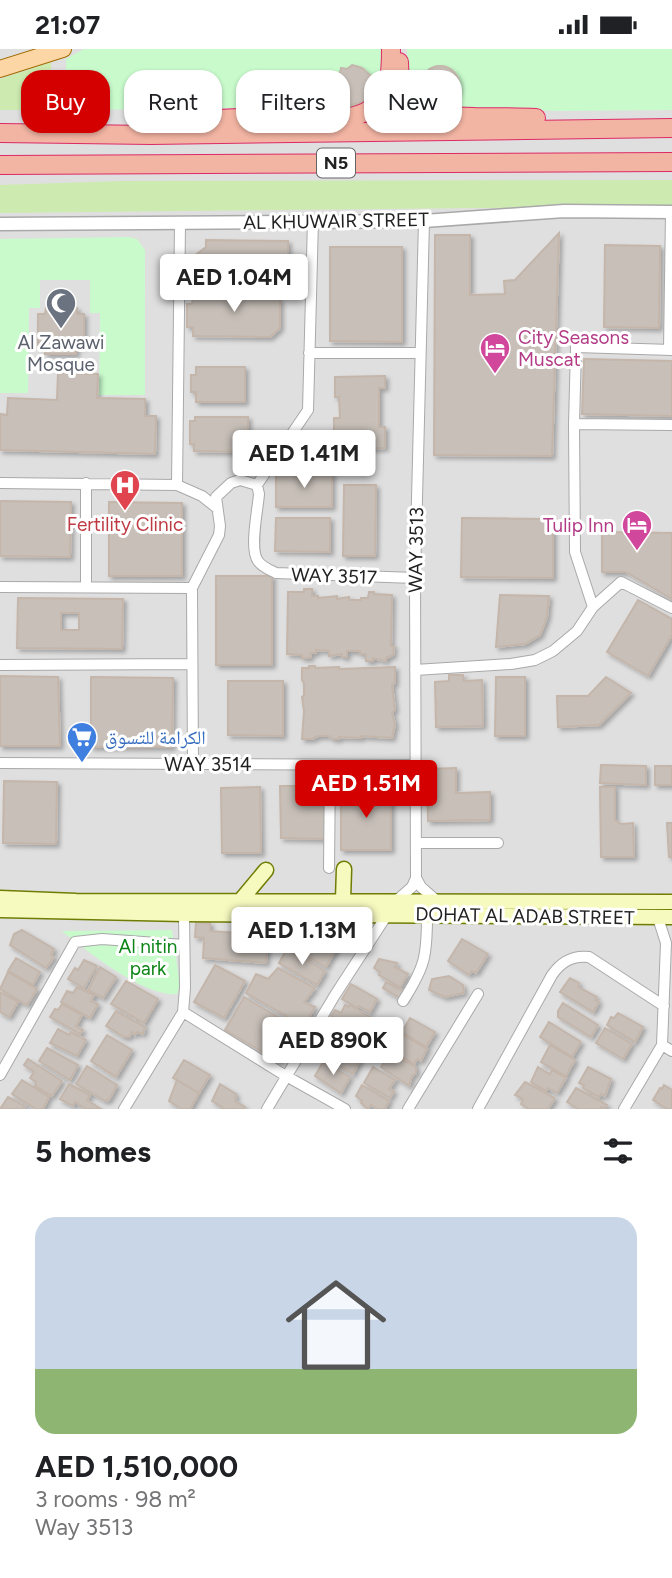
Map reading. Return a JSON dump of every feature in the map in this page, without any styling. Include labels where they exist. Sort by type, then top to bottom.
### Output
[{"type":"highway","points":[[150,135],[195,121],[337,118],[361,114],[381,99],[387,89],[391,77],[391,49]]},
{"type":"highway","points":[[399,49],[399,76],[402,87],[408,97],[426,112],[448,116],[543,118],[576,129]]},
{"type":"highway","name":"N5","points":[[0,133],[150,135],[672,128]]},
{"type":"highway","name":"N5","points":[[0,165],[672,162]]},
{"type":"highway","points":[[0,170],[75,165]]},
{"type":"main road","points":[[0,69],[63,49]]},
{"type":"main road","points":[[337,868],[343,900]]},
{"type":"main road","points":[[241,900],[266,870]]},
{"type":"main road","name":"DOHAT AL ADAB STREET","points":[[0,898],[76,901],[672,902]]},
{"type":"main road","name":"DOHAT AL ADAB STREET","points":[[0,910],[665,918]]},
{"type":"street","name":"AL KHUWAIR STREET","points":[[0,225],[424,221],[564,211],[671,212]]},
{"type":"street","points":[[593,607],[575,552],[576,347],[671,350],[671,212]]},
{"type":"street","points":[[213,502],[231,483],[240,479],[257,485],[308,410],[313,221]]},
{"type":"street","name":"WAY 3513","points":[[416,878],[415,578],[424,221]]},
{"type":"street","points":[[177,485],[180,224]]},
{"type":"street","points":[[309,353],[420,353]]},
{"type":"street","points":[[574,424],[672,425]]},
{"type":"street","points":[[0,483],[177,485],[213,502],[220,526],[219,535],[192,588],[193,764]]},
{"type":"street","points":[[86,483],[86,587]]},
{"type":"street","name":"WAY 3517","points":[[257,485],[259,494],[254,550],[257,560],[266,568],[286,575],[415,578]]},
{"type":"street","points":[[415,670],[535,660],[553,651],[577,631],[593,607],[621,582],[672,608]]},
{"type":"street","points":[[0,587],[192,588]]},
{"type":"street","points":[[0,665],[192,664]]},
{"type":"street","name":"WAY 3514","points":[[0,763],[416,765]]},
{"type":"street","points":[[330,765],[337,868]]},
{"type":"street","points":[[417,843],[498,843]]},
{"type":"street","points":[[396,901],[412,887],[416,878]]},
{"type":"street","points":[[416,878],[421,887],[437,901]]},
{"type":"street","points":[[124,1109],[183,1012],[184,914]]},
{"type":"street","points":[[267,1109],[387,915]]},
{"type":"street","points":[[403,1001],[423,966],[427,946],[427,916]]},
{"type":"street","points":[[624,1109],[662,1045],[665,918]]},
{"type":"street","points":[[0,1075],[75,942],[102,939],[184,944]]},
{"type":"street","points":[[478,1109],[552,975],[563,962],[575,957],[589,957],[664,1006]]},
{"type":"street","points":[[408,1109],[478,994]]},
{"type":"street","points":[[183,1012],[345,1109]]},
{"type":"street","points":[[662,1045],[672,1051]]},
{"type":"shaded area","points":[[0,49],[672,49],[672,1109],[0,1109]]},
{"type":"green space","points":[[84,49],[382,49],[381,70],[364,70],[364,104],[350,108],[350,70],[236,70],[236,108],[222,108],[222,70],[124,70],[124,109],[110,109],[110,70],[66,70],[66,59]]},
{"type":"green space","points":[[407,49],[672,49],[672,110],[462,109],[462,70],[408,69]]},
{"type":"green space","points":[[51,62],[51,70],[27,70]]},
{"type":"green space","points":[[21,72],[21,110],[0,110],[0,79]]},
{"type":"green space","points":[[672,180],[672,206],[0,213],[0,185],[121,181]]},
{"type":"green space","points":[[0,239],[137,239],[145,250],[145,395],[99,395],[100,313],[90,313],[90,280],[40,280],[40,308],[29,308],[28,393],[0,393]]},
{"type":"green space","name":"Al nitin park","points":[[172,930],[180,985],[177,994],[164,993],[133,981],[62,931]]},
{"type":"building","points":[[352,65],[364,70],[364,100],[352,105],[350,70],[341,70]]},
{"type":"building","points":[[440,66],[450,70],[430,70]]},
{"type":"building","name":"City Seasons Muscat","points":[[559,233],[552,456],[434,455],[435,235],[470,235],[470,295],[505,294],[504,281],[515,280]]},
{"type":"building","points":[[206,240],[288,241],[288,259],[295,259],[294,293],[194,292],[194,256],[206,247]]},
{"type":"building","points":[[605,245],[660,246],[659,328],[604,327]]},
{"type":"building","points":[[330,247],[402,247],[402,342],[330,341]]},
{"type":"building","points":[[194,292],[268,292],[280,300],[280,328],[270,337],[193,336],[193,327],[187,327],[187,304],[192,304]]},
{"type":"building","name":"Al Zawawi Mosque","points":[[53,300],[70,300],[70,307],[77,308],[77,314],[84,314],[84,346],[76,346],[76,354],[45,354],[45,345],[38,345],[38,314],[45,314],[46,308],[54,308]]},
{"type":"building","points":[[584,359],[672,361],[672,416],[582,414]]},
{"type":"building","points":[[196,367],[245,367],[245,402],[196,402],[196,392],[191,392],[191,375],[196,375]]},
{"type":"building","points":[[58,373],[98,374],[97,398],[145,399],[145,416],[156,416],[155,454],[0,450],[0,414],[7,415],[8,398],[57,400]]},
{"type":"building","points":[[385,376],[385,388],[379,388],[379,427],[385,427],[385,448],[334,449],[334,418],[340,418],[339,397],[335,397],[335,377]]},
{"type":"building","points":[[195,417],[248,417],[248,452],[194,451],[194,444],[190,444],[190,421],[195,421]]},
{"type":"building","points":[[276,472],[332,473],[332,507],[276,507]]},
{"type":"building","points":[[344,485],[376,485],[375,556],[343,556]]},
{"type":"building","points":[[0,501],[71,502],[70,557],[0,556]]},
{"type":"building","points":[[109,502],[182,503],[182,576],[109,576]]},
{"type":"building","points":[[276,518],[330,518],[330,552],[275,551]]},
{"type":"building","points":[[462,518],[553,519],[553,578],[461,577]]},
{"type":"building","name":"Tulip Inn","points":[[602,532],[672,533],[672,599],[626,572],[602,572]]},
{"type":"building","points":[[216,576],[272,576],[272,665],[216,665]]},
{"type":"building","points":[[304,589],[312,589],[312,596],[318,598],[337,596],[337,599],[349,597],[349,600],[361,600],[368,598],[369,592],[392,595],[393,655],[386,658],[386,661],[373,658],[373,661],[366,661],[366,654],[360,654],[360,651],[347,651],[347,657],[342,657],[342,654],[329,656],[329,651],[316,650],[316,653],[311,653],[310,658],[287,654],[288,592],[304,592]]},
{"type":"building","points":[[500,595],[549,596],[547,617],[540,635],[525,644],[496,647]]},
{"type":"building","points":[[18,598],[123,599],[122,649],[17,648]],"holes":[[[61,613],[79,613],[79,630],[61,630]]]},
{"type":"building","points":[[638,600],[672,619],[672,635],[648,676],[607,652]]},
{"type":"building","points":[[309,666],[339,669],[395,667],[395,683],[392,685],[395,710],[392,712],[395,724],[392,738],[361,736],[333,739],[318,736],[302,739],[302,668]]},
{"type":"building","points":[[449,675],[463,675],[464,681],[482,680],[483,726],[436,727],[435,682],[449,681]]},
{"type":"building","points":[[0,676],[58,677],[60,746],[0,746]]},
{"type":"building","points":[[91,677],[173,678],[172,747],[91,747]]},
{"type":"building","points":[[496,677],[525,677],[525,736],[495,736]]},
{"type":"building","points":[[606,677],[631,693],[599,725],[558,727],[557,696],[588,696]]},
{"type":"building","points":[[228,681],[283,681],[283,736],[228,735]]},
{"type":"building","points":[[601,765],[646,766],[646,785],[600,783]]},
{"type":"building","points":[[655,766],[672,766],[672,785],[655,785]]},
{"type":"building","points":[[456,768],[456,793],[490,792],[490,820],[428,821],[427,769]]},
{"type":"building","points":[[4,781],[57,782],[56,844],[3,843]]},
{"type":"building","points":[[280,786],[327,786],[325,839],[281,838]]},
{"type":"building","points":[[260,787],[261,853],[222,853],[221,788]]},
{"type":"building","points":[[600,787],[615,787],[615,820],[621,824],[633,823],[634,857],[601,857]]},
{"type":"building","points":[[341,790],[391,790],[391,850],[341,850]]},
{"type":"building","points":[[667,823],[672,823],[672,857],[669,857]]},
{"type":"building","points":[[196,922],[210,923],[210,931],[268,935],[266,963],[203,958],[204,938],[195,937]]},
{"type":"building","points":[[22,930],[54,949],[51,955],[54,957],[46,968],[10,945],[14,934]]},
{"type":"building","points":[[339,932],[354,935],[348,944],[341,940],[326,967],[289,946],[294,937],[326,936],[336,940]]},
{"type":"building","points":[[462,939],[488,954],[476,973],[472,971],[469,975],[448,961]]},
{"type":"building","points":[[287,948],[325,971],[317,985],[279,963]]},
{"type":"building","points":[[16,958],[40,972],[33,985],[8,971]]},
{"type":"building","points":[[379,959],[397,963],[395,967],[408,974],[400,987],[379,975],[380,972],[374,968]]},
{"type":"building","points":[[84,960],[97,966],[84,988],[68,979]]},
{"type":"building","points":[[215,965],[245,981],[224,1018],[194,1002]]},
{"type":"building","points":[[100,967],[116,977],[103,998],[88,990]]},
{"type":"building","points":[[278,968],[315,988],[304,1002],[315,1007],[304,1026],[246,993],[256,974],[268,979]]},
{"type":"building","points":[[8,972],[37,989],[27,1005],[0,989]]},
{"type":"building","points":[[449,976],[463,985],[464,993],[445,997],[429,990],[432,979]]},
{"type":"building","points":[[570,978],[579,983],[578,987],[597,997],[595,1000],[599,1002],[593,1012],[560,992]]},
{"type":"building","points":[[126,981],[158,999],[144,1023],[111,1004]]},
{"type":"building","points":[[386,982],[407,993],[403,1000],[383,988]]},
{"type":"building","points":[[351,984],[377,999],[370,1012],[342,999]]},
{"type":"building","points":[[77,987],[94,995],[91,1001],[98,1004],[90,1018],[61,1002],[67,991],[73,993]]},
{"type":"building","points":[[0,992],[18,1002],[9,1017],[0,1012]]},
{"type":"building","points":[[244,997],[292,1025],[281,1044],[286,1047],[278,1061],[225,1030]]},
{"type":"building","points":[[563,1003],[598,1025],[591,1037],[558,1017]]},
{"type":"building","points":[[62,1004],[82,1015],[76,1026],[83,1030],[80,1034],[50,1017]]},
{"type":"building","points":[[345,1005],[350,1005],[370,1017],[360,1033],[331,1016],[335,1010],[341,1013]]},
{"type":"building","points":[[116,1011],[145,1027],[143,1034],[137,1032],[135,1035],[132,1032],[129,1037],[124,1037],[106,1026]]},
{"type":"building","points":[[618,1013],[643,1027],[635,1042],[607,1025],[611,1017],[614,1018]]},
{"type":"building","points":[[410,1018],[435,1032],[426,1047],[402,1032]]},
{"type":"building","points":[[549,1022],[581,1042],[572,1057],[540,1037]]},
{"type":"building","points":[[338,1023],[370,1041],[361,1056],[342,1044],[340,1046],[330,1036]]},
{"type":"building","points":[[605,1028],[632,1044],[623,1059],[596,1043]]},
{"type":"building","points":[[58,1029],[86,1040],[77,1056],[50,1043]]},
{"type":"building","points":[[395,1030],[427,1049],[421,1061],[417,1059],[414,1064],[385,1046]]},
{"type":"building","points":[[107,1035],[132,1050],[116,1077],[91,1061]]},
{"type":"building","points":[[327,1045],[333,1048],[334,1045],[360,1060],[353,1074],[321,1055]]},
{"type":"building","points":[[550,1045],[575,1060],[566,1076],[541,1062]]},
{"type":"building","points":[[47,1048],[78,1065],[70,1080],[39,1061]]},
{"type":"building","points":[[390,1053],[416,1067],[409,1086],[381,1067]]},
{"type":"building","points":[[28,1059],[62,1081],[52,1096],[35,1086],[36,1082],[30,1078],[34,1072],[24,1065]]},
{"type":"building","points":[[184,1060],[210,1075],[199,1093],[173,1078]]},
{"type":"building","points":[[323,1062],[350,1077],[341,1093],[315,1076]]},
{"type":"building","points":[[87,1066],[117,1085],[109,1100],[105,1101],[76,1084]]},
{"type":"building","points":[[373,1067],[395,1080],[389,1089],[394,1091],[390,1098],[364,1083]]},
{"type":"building","points":[[538,1067],[550,1074],[552,1070],[566,1078],[557,1093],[548,1088],[546,1091],[531,1082]]},
{"type":"building","points":[[588,1067],[611,1079],[605,1096],[601,1094],[599,1097],[579,1083]]},
{"type":"building","points":[[22,1080],[49,1097],[43,1109],[36,1109],[12,1094]]},
{"type":"building","points":[[177,1080],[199,1093],[190,1109],[182,1109],[169,1101]]},
{"type":"building","points":[[525,1082],[555,1098],[548,1109],[529,1109],[521,1104],[523,1099],[515,1095]]},
{"type":"building","points":[[69,1084],[90,1095],[87,1100],[101,1109],[86,1109],[75,1102],[73,1106],[60,1099]]},
{"type":"building","points":[[220,1084],[236,1094],[235,1101],[245,1107],[244,1109],[221,1109],[222,1107],[212,1101]]},
{"type":"building","points":[[362,1085],[389,1101],[385,1109],[371,1105],[368,1109],[361,1103],[356,1096]]},
{"type":"building","points":[[664,1085],[672,1090],[672,1109],[667,1109],[653,1100]]},
{"type":"building","points":[[576,1088],[607,1105],[605,1109],[578,1109],[567,1102]]},
{"type":"building","points":[[8,1097],[25,1106],[23,1109],[0,1109]]},
{"type":"place","name":"Al Zawawi Mosque","points":[[61,330]]},
{"type":"place","name":"City Seasons Muscat","points":[[495,375]]},
{"type":"place","name":"Fertility Clinic","points":[[125,512]]},
{"type":"place","name":"Tulip Inn","points":[[637,552]]},
{"type":"place","name":"الكرامة للتسوق","points":[[82,764]]}]
